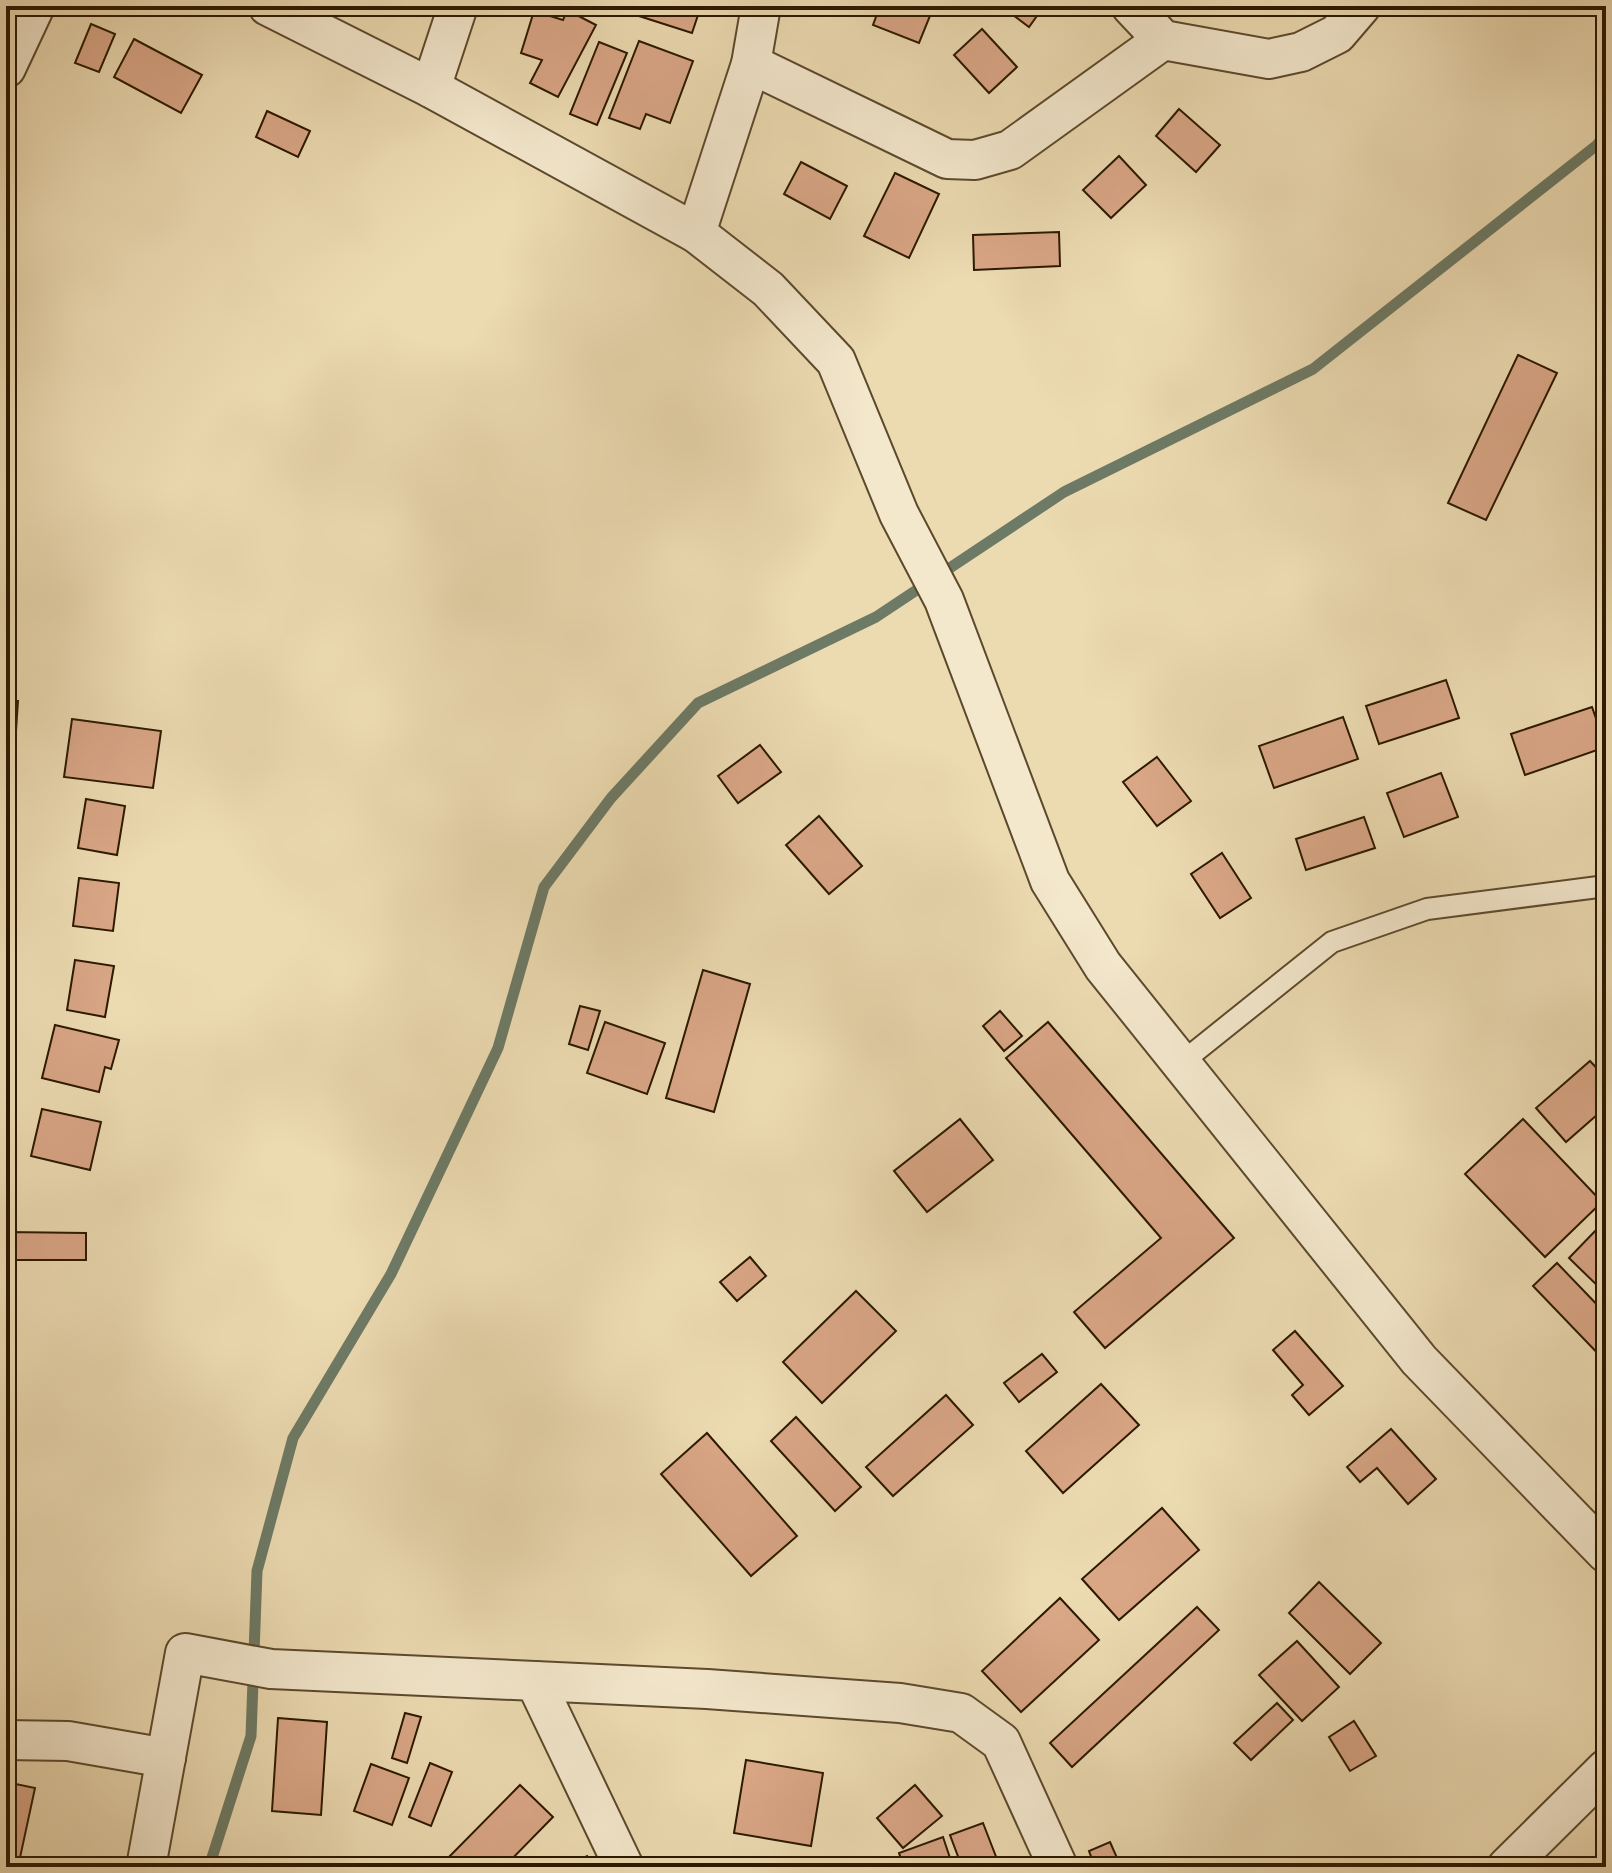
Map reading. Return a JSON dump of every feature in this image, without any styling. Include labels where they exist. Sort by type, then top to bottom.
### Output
[{"type":"street","points":[[6,68],[35,6]]},
{"type":"street","points":[[268,6],[431,88],[696,233],[768,289],[836,361],[899,514],[944,600],[1050,881],[1103,966],[1419,1360],[1606,1553]]},
{"type":"street","points":[[431,88],[458,6]]},
{"type":"street","points":[[696,233],[751,64],[761,6]]},
{"type":"street","points":[[1131,6],[1163,40],[1269,59],[1301,52],[1337,34],[1361,6]]},
{"type":"street","points":[[751,64],[947,159],[975,160],[1010,150],[1163,40]]},
{"type":"street","points":[[146,1867],[185,1653],[271,1669],[722,1690],[900,1703],[961,1713],[1001,1742],[1058,1867]]},
{"type":"street","points":[[535,1681],[624,1867]]},
{"type":"street","points":[[6,1740],[68,1741],[166,1758]]},
{"type":"street","points":[[1507,1867],[1606,1769]]},
{"type":"lane","points":[[1181,1063],[1332,942],[1427,909],[1606,886]]},
{"type":"building","points":[[395,6],[421,6],[416,16]]},
{"type":"building","points":[[642,6],[701,6],[692,33],[639,16]]},
{"type":"building","points":[[880,6],[934,6],[919,43],[873,25]]},
{"type":"building","points":[[1007,6],[1044,6],[1029,27],[1005,9]]},
{"type":"building","points":[[567,10],[596,25],[558,97],[530,83],[542,60],[521,53],[534,11],[563,20]]},
{"type":"building","points":[[91,24],[115,34],[99,72],[75,63]]},
{"type":"building","points":[[982,29],[1017,67],[989,93],[954,55]]},
{"type":"building","points":[[134,39],[202,75],[181,113],[114,77]]},
{"type":"building","points":[[639,41],[693,61],[670,123],[646,114],[640,129],[609,118]]},
{"type":"building","points":[[599,42],[627,53],[597,125],[570,114]]},
{"type":"building","points":[[1179,109],[1220,145],[1196,172],[1156,136]]},
{"type":"building","points":[[267,111],[310,131],[298,157],[256,137]]},
{"type":"building","points":[[1119,156],[1146,185],[1111,218],[1083,190]]},
{"type":"building","points":[[801,162],[847,186],[830,219],[784,194]]},
{"type":"building","points":[[895,173],[939,194],[909,258],[864,236]]},
{"type":"building","points":[[1059,232],[1060,266],[974,270],[973,235]]},
{"type":"building","points":[[1518,355],[1557,373],[1486,520],[1448,503]]},
{"type":"building","points":[[1446,680],[1459,718],[1379,744],[1366,706]]},
{"type":"building","points":[[6,701],[18,701],[13,775],[6,775]]},
{"type":"building","points":[[1592,707],[1606,747],[1525,775],[1511,734]]},
{"type":"building","points":[[1343,717],[1358,759],[1274,788],[1259,746]]},
{"type":"building","points":[[72,719],[161,731],[153,788],[64,777]]},
{"type":"building","points":[[760,745],[781,772],[738,803],[718,776]]},
{"type":"building","points":[[1157,757],[1191,801],[1157,826],[1123,782]]},
{"type":"building","points":[[1441,773],[1458,817],[1404,837],[1387,793]]},
{"type":"building","points":[[6,797],[15,798],[11,849],[6,849]]},
{"type":"building","points":[[86,799],[125,806],[117,855],[78,848]]},
{"type":"building","points":[[819,816],[862,866],[829,894],[786,845]]},
{"type":"building","points":[[1364,817],[1375,848],[1306,870],[1296,839]]},
{"type":"building","points":[[1222,853],[1251,898],[1220,918],[1191,874]]},
{"type":"building","points":[[79,878],[119,883],[113,931],[73,926]]},
{"type":"building","points":[[75,960],[114,966],[105,1017],[67,1010]]},
{"type":"building","points":[[703,970],[750,984],[714,1112],[666,1098]]},
{"type":"building","points":[[580,1006],[600,1011],[588,1050],[569,1044]]},
{"type":"building","points":[[1000,1011],[1022,1036],[1004,1051],[983,1026]]},
{"type":"building","points":[[605,1022],[665,1043],[647,1094],[587,1073]]},
{"type":"building","points":[[1048,1022],[1234,1238],[1105,1348],[1074,1312],[1161,1238],[1006,1058]]},
{"type":"building","points":[[55,1025],[119,1040],[111,1069],[105,1067],[99,1092],[42,1078]]},
{"type":"building","points":[[1590,1061],[1606,1078],[1606,1107],[1566,1142],[1536,1108]]},
{"type":"building","points":[[42,1109],[101,1122],[90,1170],[31,1156]]},
{"type":"building","points":[[960,1119],[993,1160],[927,1212],[894,1171]]},
{"type":"building","points":[[1523,1119],[1602,1202],[1545,1257],[1465,1174]]},
{"type":"building","points":[[1599,1227],[1606,1234],[1606,1294],[1569,1258]]},
{"type":"building","points":[[6,1232],[86,1233],[86,1260],[6,1260]]},
{"type":"building","points":[[750,1257],[766,1276],[737,1301],[720,1282]]},
{"type":"building","points":[[1557,1263],[1606,1314],[1606,1362],[1533,1286]]},
{"type":"building","points":[[856,1291],[896,1331],[822,1403],[783,1362]]},
{"type":"building","points":[[1295,1331],[1343,1386],[1309,1415],[1292,1395],[1303,1385],[1273,1350]]},
{"type":"building","points":[[1042,1354],[1057,1372],[1019,1402],[1004,1383]]},
{"type":"building","points":[[1101,1384],[1139,1425],[1063,1493],[1026,1451]]},
{"type":"building","points":[[946,1395],[973,1425],[893,1496],[866,1467]]},
{"type":"building","points":[[796,1417],[861,1487],[835,1511],[771,1441]]},
{"type":"building","points":[[1391,1429],[1436,1479],[1408,1504],[1377,1468],[1360,1482],[1347,1467]]},
{"type":"building","points":[[707,1433],[797,1536],[751,1576],[661,1474]]},
{"type":"building","points":[[1162,1508],[1199,1550],[1119,1620],[1082,1579]]},
{"type":"building","points":[[1319,1582],[1381,1643],[1350,1674],[1289,1613]]},
{"type":"building","points":[[1060,1598],[1099,1640],[1021,1712],[982,1671]]},
{"type":"building","points":[[1197,1607],[1219,1630],[1072,1767],[1050,1743]]},
{"type":"building","points":[[1297,1641],[1339,1687],[1302,1721],[1259,1675]]},
{"type":"building","points":[[1277,1703],[1293,1720],[1251,1760],[1234,1743]]},
{"type":"building","points":[[405,1713],[421,1717],[407,1763],[392,1758]]},
{"type":"building","points":[[278,1718],[327,1722],[321,1815],[272,1811]]},
{"type":"building","points":[[1354,1721],[1376,1756],[1350,1771],[1329,1737]]},
{"type":"building","points":[[746,1760],[823,1773],[811,1846],[734,1833]]},
{"type":"building","points":[[430,1763],[452,1772],[431,1826],[409,1817]]},
{"type":"building","points":[[371,1764],[409,1778],[392,1825],[354,1811]]},
{"type":"building","points":[[6,1782],[35,1788],[18,1867],[6,1864]]},
{"type":"building","points":[[520,1785],[553,1817],[504,1867],[449,1867],[444,1862]]},
{"type":"building","points":[[915,1785],[942,1816],[903,1848],[877,1818]]},
{"type":"building","points":[[983,1823],[1000,1867],[962,1867],[950,1835]]},
{"type":"building","points":[[943,1837],[953,1867],[904,1867],[899,1853]]},
{"type":"building","points":[[1110,1842],[1121,1867],[1095,1867],[1089,1851]]},
{"type":"building","points":[[587,1856],[593,1867],[567,1867]]},
{"type":"waterway","points":[[209,1867],[251,1736],[257,1571],[293,1438],[391,1274],[498,1048],[544,887],[611,798],[698,703],[876,617],[1064,492],[1313,369],[1597,145],[1606,133]]}]
